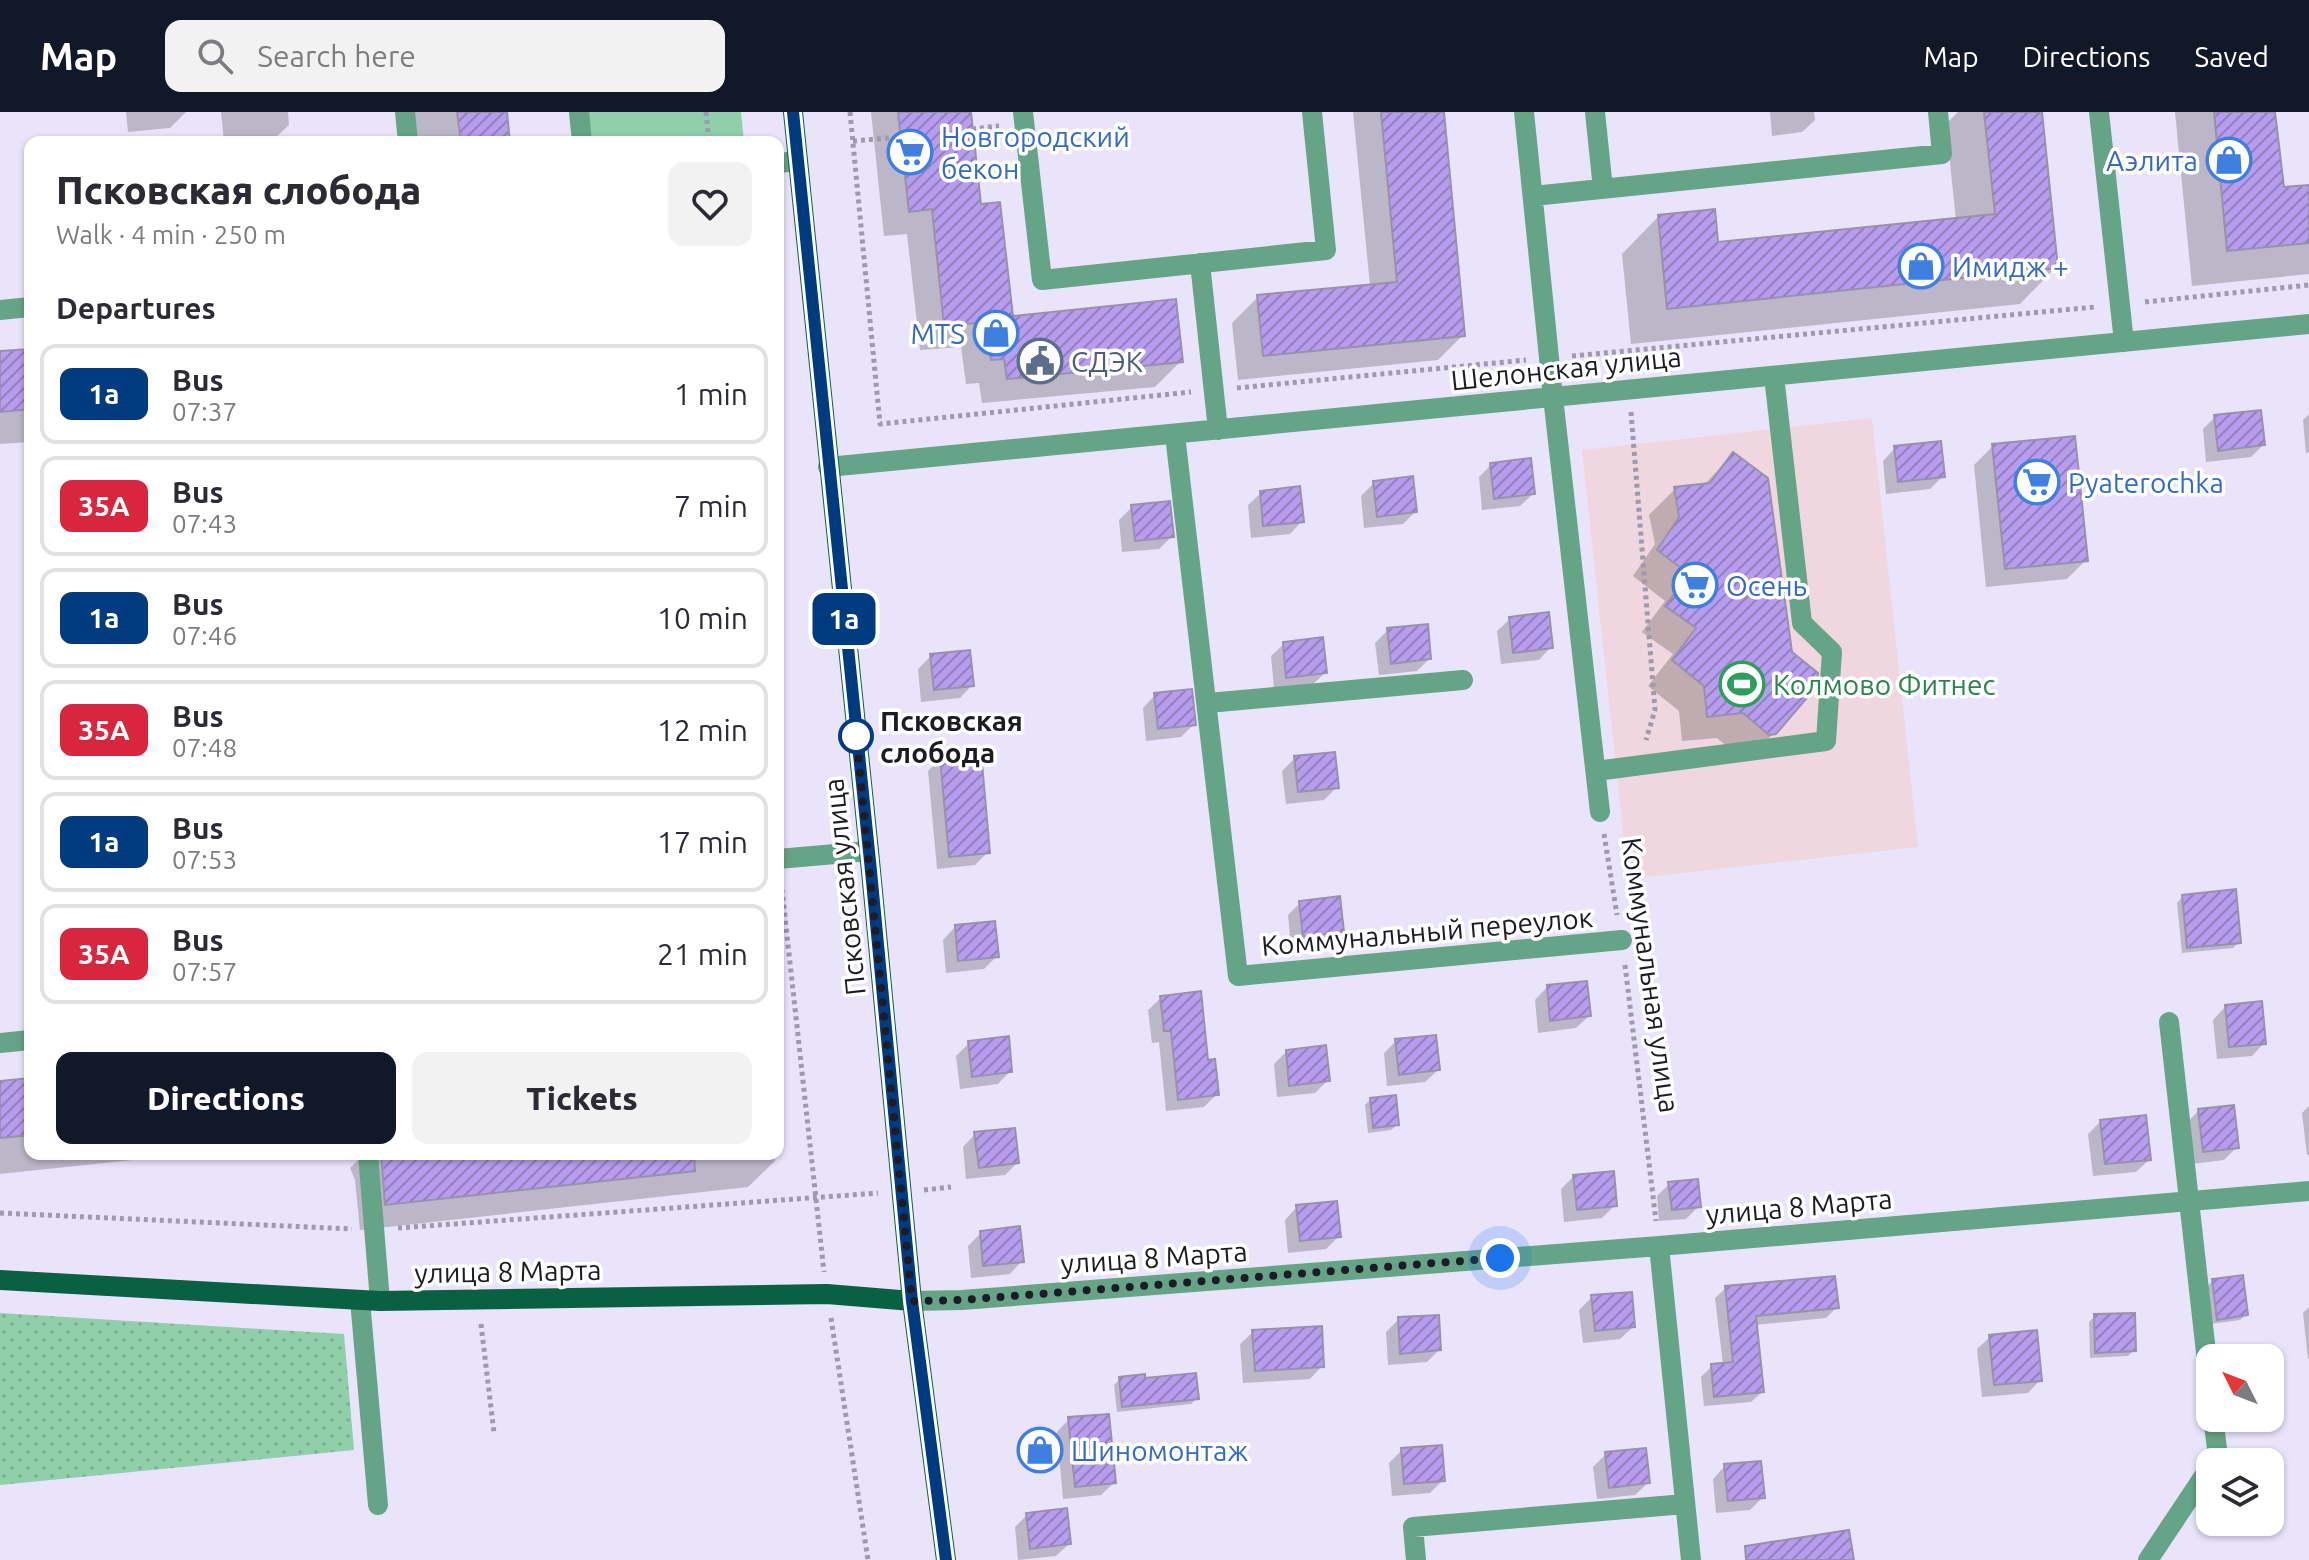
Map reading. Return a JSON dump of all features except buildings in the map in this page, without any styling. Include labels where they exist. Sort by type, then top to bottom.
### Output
[{"type":"main road","name":"Псковская улица","points":[[793,112],[788,162],[828,467],[912,1301],[946,1560]]},
{"type":"main road","name":"улица 8 Марта","points":[[0,1280],[370,1300],[827,1294],[912,1301]]},
{"type":"street","points":[[405,112],[407,136]]},
{"type":"street","points":[[579,112],[581,136]]},
{"type":"street","points":[[1023,112],[1042,280],[1326,250],[1312,112]]},
{"type":"street","name":"Коммунальная улица","points":[[1524,112],[1600,812]]},
{"type":"street","points":[[1595,112],[1603,189]]},
{"type":"street","points":[[1533,196],[1942,154],[1938,112]]},
{"type":"street","points":[[2099,112],[2124,342]]},
{"type":"street","points":[[1200,263],[1218,430]]},
{"type":"street","points":[[0,310],[24,308]]},
{"type":"street","name":"Шелонская улица","points":[[828,467],[2309,324]]},
{"type":"street","points":[[1596,771],[1826,741],[1832,652],[1802,623],[1774,376]]},
{"type":"street","points":[[1175,435],[1208,703],[1463,680]]},
{"type":"street","name":"Коммунальный переулок","points":[[1208,703],[1238,976],[1622,940]]},
{"type":"street","points":[[784,858],[869,851]]},
{"type":"street","points":[[2169,1022],[2205,1344]]},
{"type":"street","points":[[0,1043],[24,1041]]},
{"type":"street","points":[[368,1160],[374,1230],[370,1300],[378,1505]]},
{"type":"street","name":"улица 8 Марта","points":[[912,1301],[962,1300],[1659,1246],[2309,1191]]},
{"type":"street","points":[[1659,1246],[1691,1560]]},
{"type":"street","points":[[2148,1560],[2196,1488]]},
{"type":"street","points":[[1416,1560],[1413,1527],[1685,1504]]},
{"type":"path","points":[[706,112],[708,136]]},
{"type":"path","points":[[850,112],[880,424]]},
{"type":"path","points":[[853,141],[901,137]]},
{"type":"path","points":[[1581,355],[1924,324]]},
{"type":"path","points":[[1624,352],[1630,390],[1655,710],[1638,765]]},
{"type":"path","name":"Коммунальная улица","points":[[1600,812],[1622,940],[1659,1246]]},
{"type":"path","points":[[784,914],[827,1294],[868,1560]]},
{"type":"path","points":[[0,1213],[374,1230],[951,1187]]},
{"type":"path","points":[[478,1299],[494,1433]]},
{"type":"shaded area","points":[[1872,418],[1918,847],[1628,879],[1582,450]]},
{"type":"green space","points":[[586,112],[741,112],[743,136],[588,136]]},
{"type":"green space","points":[[0,1313],[344,1334],[354,1450],[0,1485]]},
{"type":"bus line","name":"1a","points":[[793,112],[912,1301],[946,1560]]},
{"type":"place","name":"Новгородский бекон","points":[[910,152]]},
{"type":"place","name":"Аэлита","points":[[2229,160]]},
{"type":"place","name":"Имидж +","points":[[1921,266]]},
{"type":"place","name":"MTS","points":[[996,333]]},
{"type":"place","name":"СДЭК","points":[[1040,361]]},
{"type":"place","name":"Pyaterochka","points":[[2037,482]]},
{"type":"place","name":"Осень","points":[[1695,585]]},
{"type":"place","name":"Колмово Фитнес","points":[[1742,684]]},
{"type":"place","name":"Псковская слобода","points":[[856,736]]},
{"type":"place","name":"Шиномонтаж","points":[[1040,1450]]},
{"type":"route","points":[[856,736],[856,733],[912,1301],[962,1300],[1500,1258]]}]
